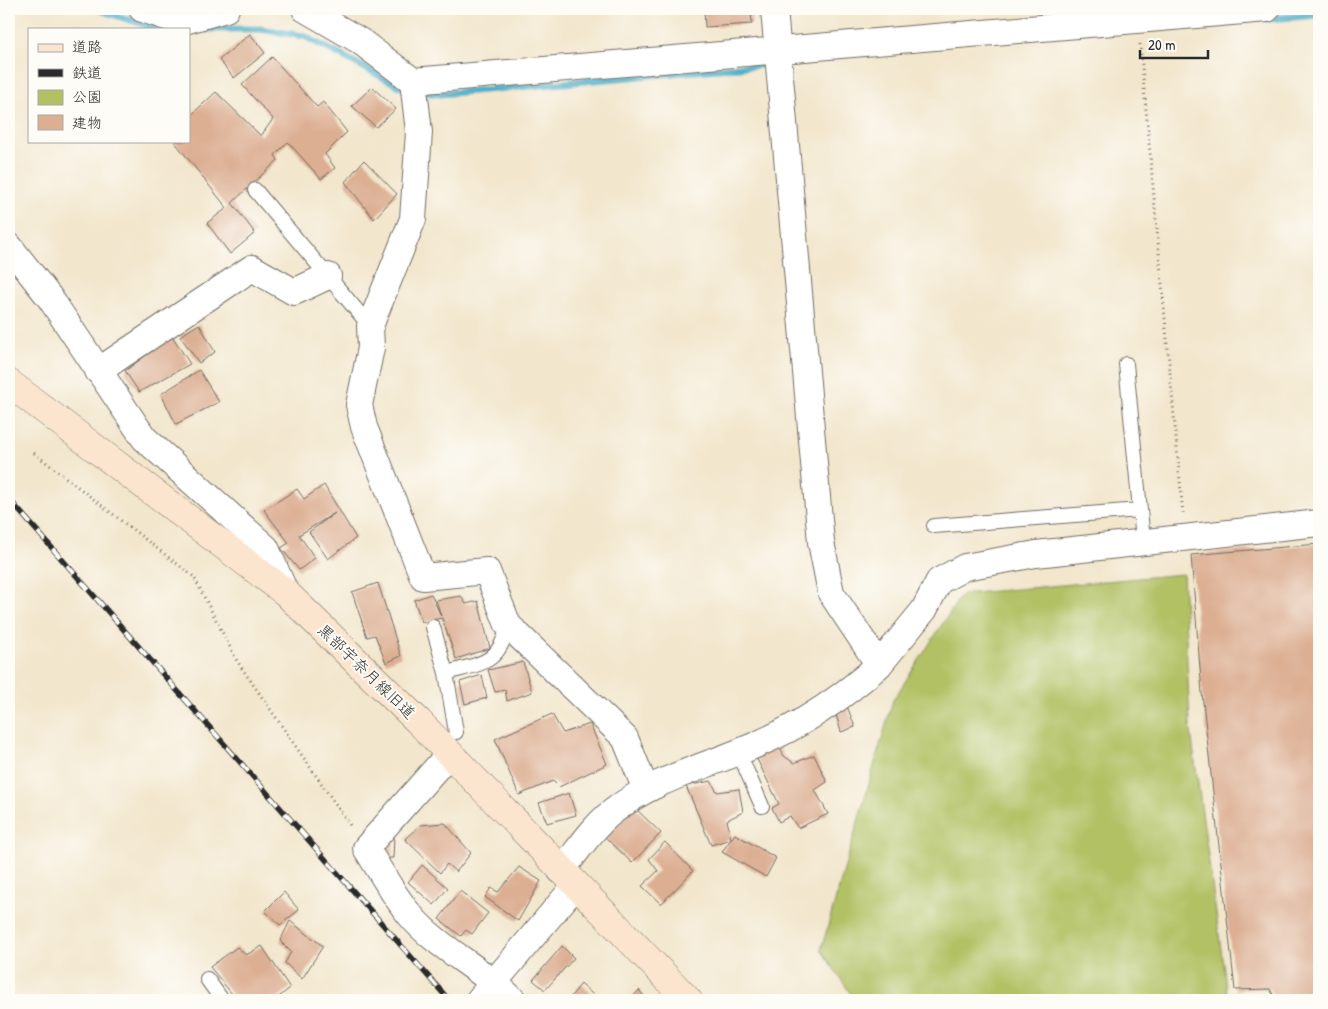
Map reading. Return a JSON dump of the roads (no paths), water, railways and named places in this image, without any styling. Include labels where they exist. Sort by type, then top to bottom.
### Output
[{"type":"street","points":[[142,9],[181,22],[226,9]]},
{"type":"street","points":[[306,9],[360,41],[412,82],[778,49],[1267,9]]},
{"type":"street","points":[[774,9],[820,542],[831,593],[879,665]]},
{"type":"street","points":[[412,82],[419,132],[414,219],[370,326],[371,348],[359,405],[364,427],[423,577],[488,570],[508,626],[625,738],[646,790]]},
{"type":"street","points":[[9,246],[50,298],[144,438],[266,548],[285,592]]},
{"type":"street","points":[[98,371],[252,268],[294,292],[328,276]]},
{"type":"street","name":"黒部宇奈月線旧道","points":[[9,383],[285,592],[453,743],[569,878],[688,1000]]},
{"type":"street","points":[[487,991],[569,878],[610,813],[646,790],[693,768],[758,744],[819,713],[851,690],[879,665],[924,610],[939,581],[965,567],[1036,554],[1143,541],[1319,524]]},
{"type":"street","points":[[453,743],[366,848],[410,916],[473,967],[487,991],[513,1000]]},
{"type":"lane","points":[[255,190],[370,326]]},
{"type":"lane","points":[[1126,364],[1143,541]]},
{"type":"lane","points":[[934,526],[1140,510]]},
{"type":"lane","points":[[446,673],[480,664],[495,656],[504,643],[508,626]]},
{"type":"lane","points":[[433,628],[446,673],[453,743]]},
{"type":"lane","points":[[738,751],[762,806]]},
{"type":"lane","points":[[207,979],[222,1000]]},
{"type":"waterway","points":[[97,9],[154,28]]},
{"type":"waterway","points":[[1268,19],[1319,15]]},
{"type":"waterway","points":[[194,29],[260,29],[304,36],[409,91]]},
{"type":"waterway","points":[[419,92],[440,94],[762,65]]},
{"type":"railway","points":[[9,499],[449,1000]]}]
